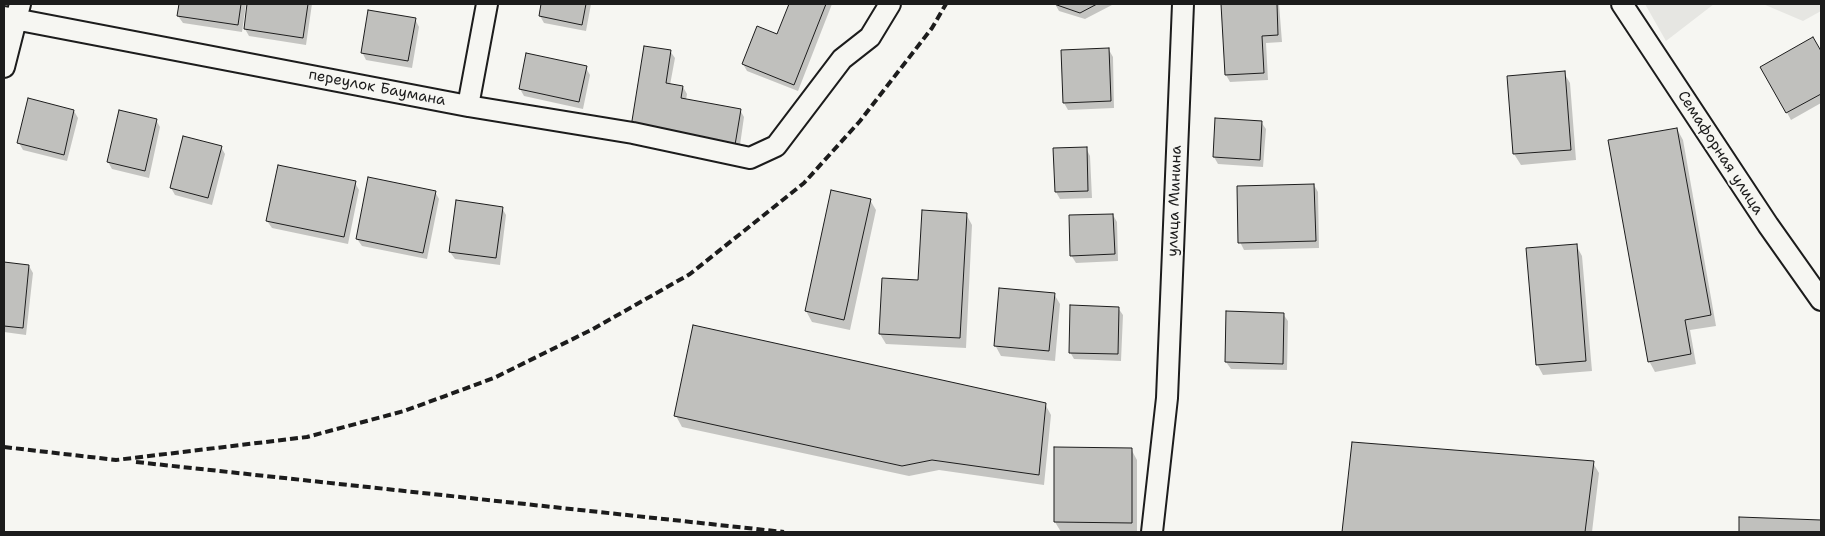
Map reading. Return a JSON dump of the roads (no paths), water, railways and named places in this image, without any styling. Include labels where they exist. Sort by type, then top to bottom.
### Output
[{"type":"street","points":[[468,106],[487,4]]},
{"type":"street","name":"переулок Баумана","points":[[14,14],[468,106],[633,133],[750,158],[776,146],[842,59],[870,37],[890,4]]},
{"type":"street","name":"улица Минина","points":[[1152,532],[1167,398],[1183,4]]},
{"type":"street","name":"Семафорная улица","points":[[1622,4],[1768,225],[1821,300]]},
{"type":"street","points":[[4,67],[14,14]]},
{"type":"railway","points":[[4,447],[116,460],[307,437],[404,411],[494,378],[593,329],[690,274],[804,183],[860,121],[932,28],[946,4]]},
{"type":"railway","points":[[136,462],[784,532]]}]
